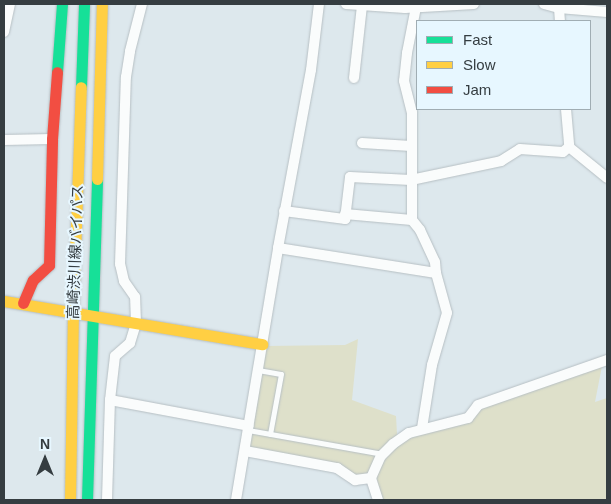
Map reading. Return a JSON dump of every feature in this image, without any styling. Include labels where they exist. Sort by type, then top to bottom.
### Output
[{"type":"main road","points":[[23,303],[33,280],[48,266],[52,139],[62,4]]},
{"type":"main road","name":"高崎渋川線バイパス","points":[[70,500],[73,312],[84,4]]},
{"type":"main road","name":"高崎渋川線バイパス","points":[[87,500],[102,4]]},
{"type":"main road","points":[[4,300],[262,344]]},
{"type":"street","points":[[4,32],[10,4]]},
{"type":"street","points":[[107,500],[110,400],[115,356],[130,343],[136,323],[135,297],[124,281],[120,264],[126,77],[130,51],[142,4]]},
{"type":"street","points":[[236,500],[284,211],[311,70],[319,4]]},
{"type":"street","points":[[346,4],[416,7],[474,4]]},
{"type":"street","points":[[544,4],[559,8],[607,12]]},
{"type":"street","points":[[354,78],[362,6]]},
{"type":"street","points":[[416,7],[406,53],[404,81],[412,112],[412,220],[420,230],[435,262],[436,273],[447,313],[432,365],[422,428]]},
{"type":"street","points":[[559,8],[560,20]]},
{"type":"street","points":[[284,211],[345,219],[350,177],[411,180],[501,161],[520,149],[563,152],[568,147],[566,110]]},
{"type":"street","points":[[4,140],[52,139]]},
{"type":"street","points":[[362,143],[411,146]]},
{"type":"street","points":[[568,147],[607,178]]},
{"type":"street","points":[[345,214],[412,220]]},
{"type":"street","points":[[278,248],[436,273]]},
{"type":"street","points":[[378,500],[371,478],[383,454],[409,433],[422,428],[468,418],[478,405],[607,360]]},
{"type":"street","points":[[110,400],[248,428]]},
{"type":"street","points":[[245,450],[337,468],[355,480],[371,478]]},
{"type":"lane","points":[[258,370],[281,374],[270,434]]},
{"type":"lane","points":[[248,428],[270,434],[383,454]]},
{"type":"green space","points":[[358,339],[352,400],[396,416],[397,434],[402,440],[479,409],[602,366],[595,402],[607,398],[607,500],[380,500],[374,478],[355,478],[248,448],[265,346],[345,345]]},
{"type":"traffic: fast","points":[[57,72],[62,4]]},
{"type":"traffic: fast","points":[[81,87],[84,4]]},
{"type":"traffic: fast","points":[[87,500],[97,179]]},
{"type":"traffic: slow","points":[[97,179],[102,4]]},
{"type":"traffic: slow","points":[[70,500],[73,312],[81,87]]},
{"type":"traffic: slow","points":[[4,301],[262,344]]},
{"type":"traffic: jam","points":[[23,303],[33,280],[49,265],[52,139],[57,72]]}]
